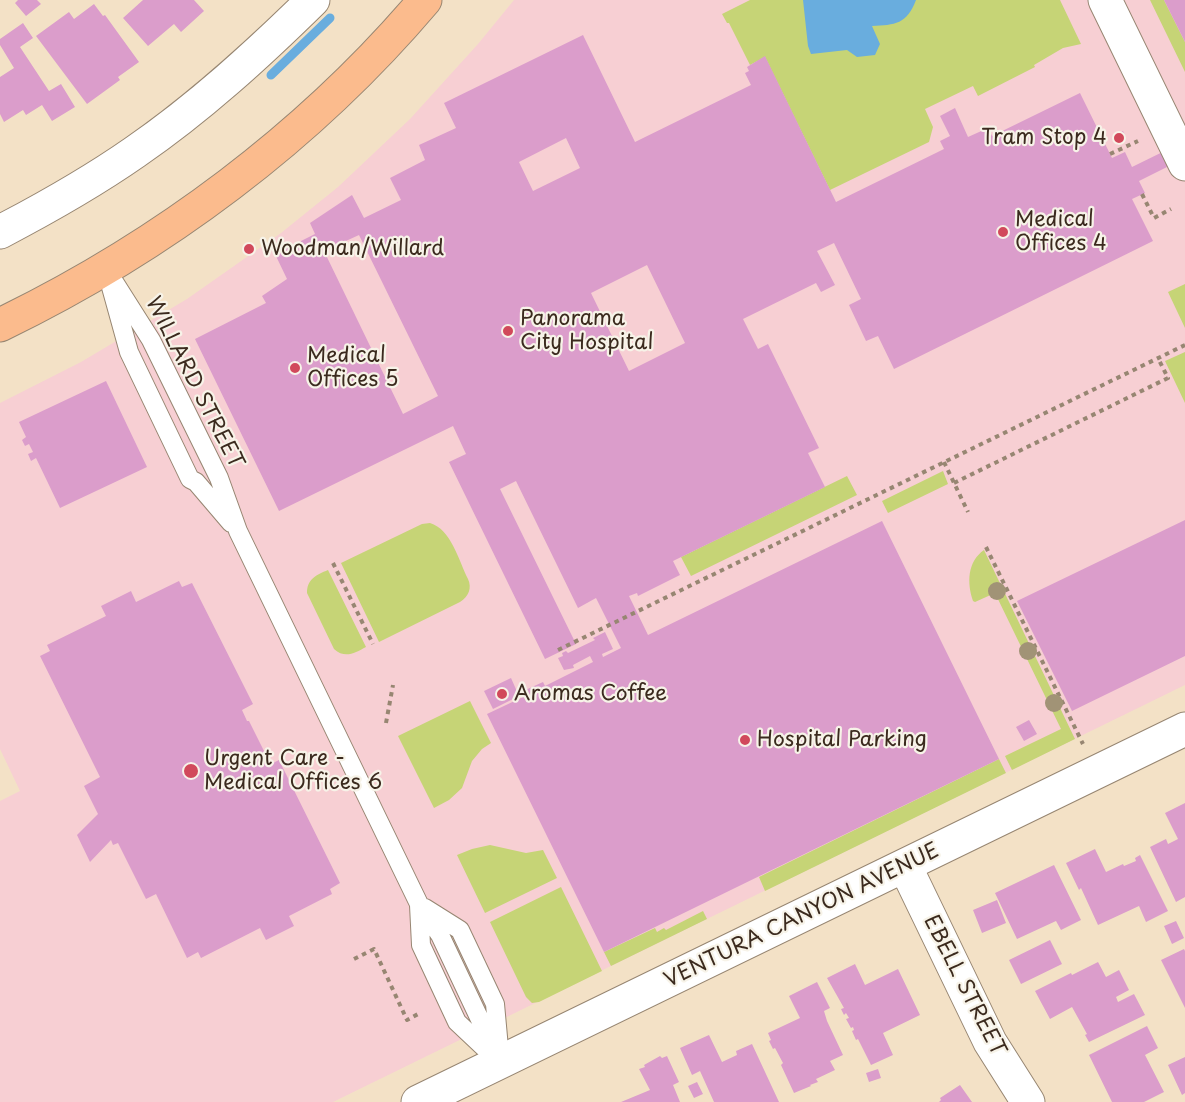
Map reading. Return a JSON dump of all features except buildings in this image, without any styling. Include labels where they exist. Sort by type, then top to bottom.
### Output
[{"type":"main road","points":[[0,325],[106,269],[194,210],[276,147],[398,32],[425,0]]},
{"type":"street","points":[[0,232],[76,190],[134,153],[176,122],[276,36],[313,0]]},
{"type":"street","points":[[1105,0],[1185,164]]},
{"type":"street","name":"VENTURA CANYON AVENUE","points":[[419,1102],[1185,729]]},
{"type":"street","name":"EBELL STREET","points":[[905,866],[990,1042],[1028,1102]]},
{"type":"lane","name":"WILLARD STREET","points":[[106,269],[129,352],[190,479],[196,482],[238,531]]},
{"type":"lane","name":"WILLARD STREET","points":[[106,269],[151,340],[219,478],[238,531],[419,904],[421,945],[457,1022],[500,1062]]},
{"type":"lane","points":[[419,904],[460,930],[495,1004],[500,1062]]},
{"type":"path","points":[[1110,154],[1121,151],[1138,141]]},
{"type":"path","points":[[1142,194],[1154,218],[1172,209]]},
{"type":"path","points":[[558,650],[1185,345]]},
{"type":"path","points":[[954,483],[1168,378],[1158,358]]},
{"type":"path","points":[[944,462],[968,512]]},
{"type":"path","points":[[986,547],[1083,744]]},
{"type":"path","points":[[333,563],[373,644]]},
{"type":"path","points":[[386,723],[393,685]]},
{"type":"path","points":[[354,959],[374,949],[407,1020],[420,1013]]},
{"type":"shaded area","points":[[514,0],[1185,0],[1185,685],[333,1102],[0,1102],[0,801],[20,791],[0,749],[0,403],[81,362],[187,299],[281,233],[338,187],[410,119],[478,44]]},
{"type":"green space","points":[[750,0],[1060,0],[1081,44],[1063,48],[1034,65],[1035,67],[978,96],[973,86],[925,109],[933,127],[929,142],[830,190],[765,57],[750,65],[729,23],[722,14]]},
{"type":"green space","points":[[1150,0],[1164,0],[1185,42],[1185,72]]},
{"type":"green space","points":[[1185,284],[1185,328],[1168,292]]},
{"type":"green space","points":[[1185,352],[1185,403],[1165,361]]},
{"type":"green space","points":[[943,471],[948,484],[888,513],[882,501]]},
{"type":"green space","points":[[847,476],[857,495],[691,576],[681,557]]},
{"type":"green space","points":[[430,523],[444,532],[454,546],[469,582],[469,592],[460,602],[379,642],[341,563],[422,524]]},
{"type":"green space","points":[[984,550],[1075,739],[1012,770],[1005,756],[1061,729],[995,593],[973,601],[969,580],[971,567],[974,560]]},
{"type":"green space","points":[[328,570],[366,647],[354,653],[342,654],[334,649],[307,593],[307,588],[313,578]]},
{"type":"green space","points":[[470,701],[491,743],[482,749],[472,761],[462,788],[449,800],[434,808],[398,736]]},
{"type":"green space","points":[[999,759],[1006,773],[765,891],[759,877]]},
{"type":"green space","points":[[490,845],[526,853],[543,850],[557,878],[485,913],[457,855]]},
{"type":"green space","points":[[561,887],[602,971],[539,1002],[532,1003],[526,997],[490,922]]},
{"type":"green space","points":[[703,911],[707,919],[611,966],[604,952],[655,928],[657,932],[664,928],[666,930]]},
{"type":"water","points":[[803,0],[916,0],[909,14],[899,22],[872,26],[880,44],[875,55],[857,57],[847,50],[811,54]]},
{"type":"waterway","points":[[271,75],[330,18]]},
{"type":"place","name":"Tram Stop 4","points":[[1119,138]]},
{"type":"place","name":"Medical Offices 4","points":[[1003,232]]},
{"type":"place","name":"Woodman/Willard","points":[[249,249]]},
{"type":"place","name":"Panorama City Hospital","points":[[508,331]]},
{"type":"place","name":"Medical Offices 5","points":[[295,368]]},
{"type":"place","name":"Aromas Coffee","points":[[502,694]]},
{"type":"place","name":"Hospital Parking","points":[[745,740]]},
{"type":"place","name":"Urgent Care - Medical Offices 6","points":[[191,771]]}]
